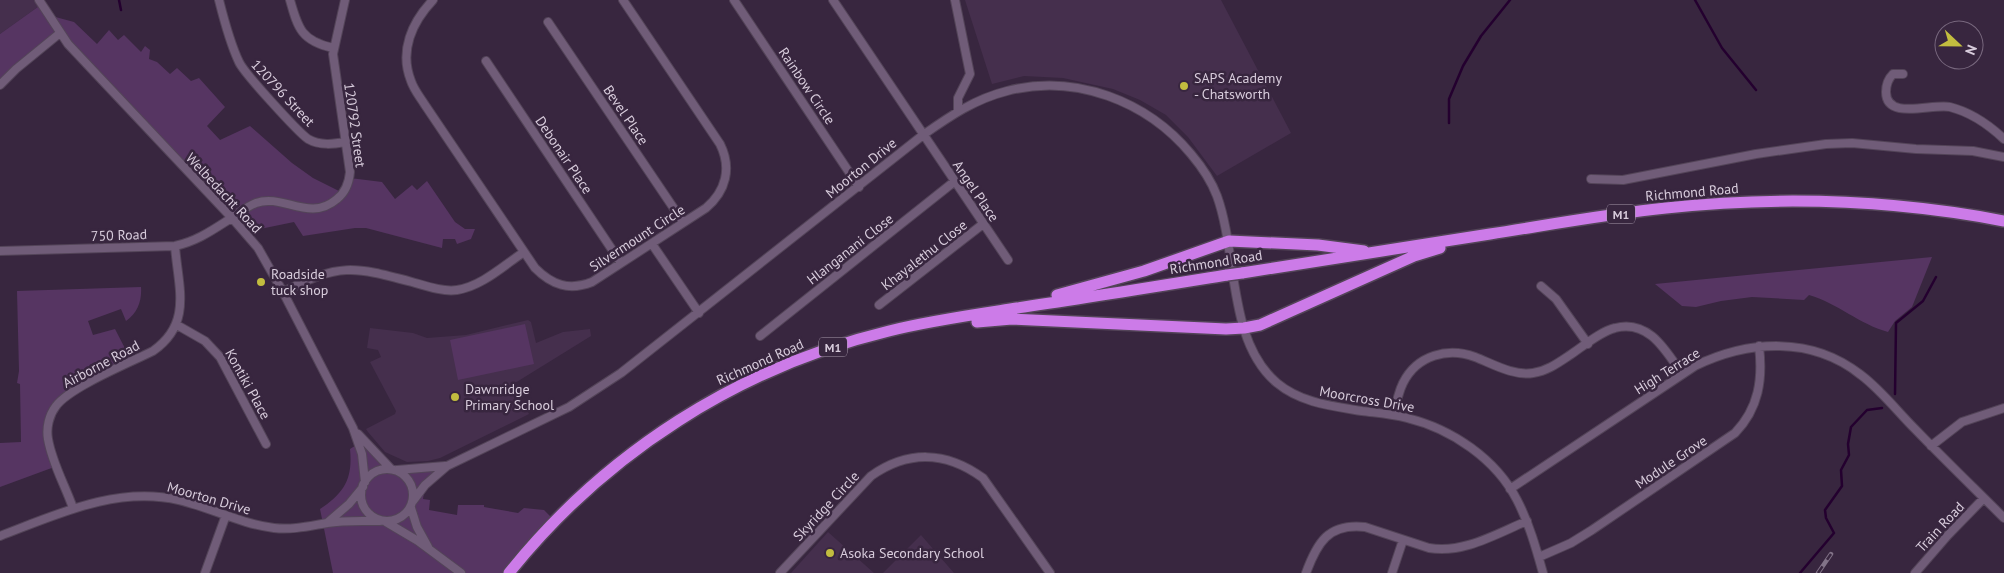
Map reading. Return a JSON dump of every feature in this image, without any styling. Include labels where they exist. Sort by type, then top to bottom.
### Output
[{"type":"highway","name":"Richmond Road","points":[[509,573],[544,532],[594,484],[666,429],[707,403],[773,370],[840,345],[888,331],[990,312],[1666,208],[1757,202],[1842,203],[1901,207],[2004,221]]},
{"type":"highway","points":[[888,331],[1012,319],[1152,326],[1244,328],[1260,324],[1414,256],[1492,234]]},
{"type":"highway","points":[[990,312],[1101,284],[1229,241],[1318,244],[1374,252]]},
{"type":"street","name":"Welbedacht Road","points":[[39,0],[60,33],[80,56],[258,248],[284,292],[353,428],[362,454],[364,485]]},
{"type":"street","name":"120796 Street","points":[[218,0],[237,58],[248,75],[298,130],[309,139],[322,144],[346,142]]},
{"type":"street","points":[[290,0],[298,25],[304,35],[315,43],[333,48]]},
{"type":"street","name":"120792 Street","points":[[232,218],[250,205],[262,201],[314,209],[336,201],[346,190],[350,166],[333,60],[333,48],[345,0]]},
{"type":"street","name":"Silvermount Circle","points":[[433,0],[418,17],[409,40],[407,67],[411,82],[524,252],[545,278],[568,287],[583,286],[592,282],[706,208],[719,194],[726,180],[725,156],[720,144],[623,0]]},
{"type":"street","name":"Rainbow Circle","points":[[734,0],[859,187]]},
{"type":"street","points":[[832,0],[923,135]]},
{"type":"street","points":[[955,0],[970,74],[958,98],[958,111]]},
{"type":"street","name":"Bevel Place","points":[[548,22],[683,222]]},
{"type":"street","points":[[0,85],[21,64],[60,33]]},
{"type":"street","name":"Debonair Place","points":[[486,61],[622,263]]},
{"type":"street","points":[[1903,74],[1893,74],[1886,85],[1886,98],[1891,104],[1904,109],[1952,107],[1990,126],[2004,139]]},
{"type":"street","name":"Moorton Drive","points":[[412,505],[425,485],[447,466],[569,407],[620,373],[699,313],[923,135],[958,111],[981,99],[997,94],[1022,88],[1038,87],[1073,88],[1104,94],[1136,107],[1176,136],[1205,171],[1218,198],[1229,241],[1235,287]]},
{"type":"street","name":"Angel Place","points":[[923,135],[1008,260]]},
{"type":"street","points":[[1591,180],[1624,180],[1702,164],[1826,144],[1852,143],[1916,149],[1973,151],[2004,157]]},
{"type":"street","name":"Hlanganani Close","points":[[760,336],[955,181]]},
{"type":"street","name":"750 Road","points":[[0,251],[175,246],[196,240],[232,218]]},
{"type":"street","name":"Khayalethu Close","points":[[879,305],[984,224]]},
{"type":"street","points":[[652,244],[699,313]]},
{"type":"street","points":[[175,246],[181,292],[177,325]]},
{"type":"street","points":[[284,292],[317,275],[352,269],[370,271],[432,288],[454,290],[482,281],[524,252]]},
{"type":"street","points":[[1541,286],[1556,299],[1588,344]]},
{"type":"street","name":"Moorcross Drive","points":[[1235,287],[1244,328],[1256,360],[1283,388],[1319,404],[1394,415],[1421,422],[1439,429],[1467,445],[1491,465],[1510,489],[1527,521],[1543,573]]},
{"type":"street","name":"Kontiki Place","points":[[177,325],[205,341],[220,357],[266,444]]},
{"type":"street","name":"Airborne Road","points":[[73,508],[48,438],[48,428],[55,407],[70,393],[158,347],[168,338],[177,325]]},
{"type":"street","points":[[1394,415],[1404,381],[1417,366],[1431,356],[1457,352],[1509,370],[1533,373],[1552,367],[1615,328],[1634,327],[1648,332],[1661,344],[1682,374]]},
{"type":"street","name":"High Terrace","points":[[1510,489],[1682,374],[1712,358],[1744,348],[1782,345],[1830,356],[1863,376],[2004,518]]},
{"type":"street","name":"Module Grove","points":[[1539,557],[1572,543],[1735,433],[1749,415],[1758,393],[1761,371],[1759,346]]},
{"type":"street","points":[[1931,446],[1962,422],[2004,408]]},
{"type":"street","name":"Welbedacht Road","points":[[353,428],[393,470]]},
{"type":"street","name":"Skyridge Circle","points":[[780,573],[871,476],[888,465],[901,460],[926,457],[952,460],[983,478],[1050,573]]},
{"type":"street","name":"Moorton Drive","points":[[393,470],[447,466]]},
{"type":"street","points":[[429,549],[417,527],[412,505],[413,492],[410,482],[404,475],[393,470],[376,472],[364,485],[361,498],[364,508],[371,516],[383,521],[429,549],[461,573]]},
{"type":"street","name":"Moorton Drive","points":[[327,523],[349,504],[364,485]]},
{"type":"street","name":"Moorton Drive","points":[[0,536],[73,508],[111,499],[148,496],[181,501],[250,523],[274,528],[302,528],[327,523],[383,521]]},
{"type":"street","name":"Train Road","points":[[1915,573],[1984,498]]},
{"type":"street","points":[[383,521],[401,518],[412,505]]},
{"type":"street","points":[[205,573],[226,515]]},
{"type":"street","points":[[1306,573],[1317,546],[1331,532],[1340,528],[1365,527],[1440,550],[1458,548],[1527,521]]},
{"type":"street","points":[[1392,573],[1404,540]]},
{"type":"shaded area","points":[[0,0],[39,0],[42,4],[0,34]]},
{"type":"shaded area","name":"SAPS Academy - Chatsworth","points":[[965,0],[1221,0],[1291,133],[1217,176],[1188,137],[1166,115],[1140,100],[1113,89],[1063,78],[1024,76],[992,84]]},
{"type":"shaded area","points":[[42,4],[48,15],[74,22],[97,44],[109,30],[118,40],[124,35],[141,52],[145,46],[150,50],[149,59],[157,62],[170,74],[177,68],[191,81],[199,78],[225,107],[207,126],[220,140],[250,126],[292,163],[313,178],[343,193],[350,178],[382,182],[395,199],[412,185],[417,190],[427,181],[455,222],[465,229],[475,229],[471,239],[457,244],[455,239],[443,239],[442,248],[366,228],[303,236],[294,222],[245,232],[61,34],[0,86],[0,34]]},
{"type":"shaded area","points":[[1932,257],[1912,307],[1895,321],[1888,332],[1868,324],[1830,303],[1809,295],[1804,300],[1752,297],[1721,301],[1696,307],[1682,306],[1655,284]]},
{"type":"shaded area","points":[[141,287],[141,297],[138,306],[134,314],[126,321],[121,309],[88,321],[93,335],[115,329],[132,362],[60,401],[47,429],[57,466],[0,487],[0,443],[21,442],[20,384],[17,383],[19,371],[17,291]]},
{"type":"shaded area","name":"Dawnridge Primary School","points":[[528,320],[531,322],[536,343],[563,332],[590,329],[591,336],[515,383],[529,414],[440,458],[428,461],[407,462],[385,452],[368,432],[366,429],[395,414],[396,411],[370,362],[381,357],[378,350],[367,348],[370,328],[413,333],[427,338],[466,335]]},
{"type":"shaded area","points":[[525,324],[534,364],[458,380],[450,340]]},
{"type":"shaded area","points":[[364,440],[391,469],[448,466],[425,485],[423,499],[430,500],[429,510],[457,515],[458,505],[484,505],[484,507],[518,513],[524,508],[544,510],[554,520],[508,573],[333,573],[320,509],[341,491],[350,469],[350,449]]},
{"type":"shaded area","name":"Asoka Secondary School","points":[[828,532],[874,573],[791,573]]},
{"type":"shaded area","name":"Asoka Secondary School","points":[[921,535],[954,573],[883,573]]},
{"type":"waterway","points":[[119,0],[121,10]]},
{"type":"waterway","points":[[1449,123],[1449,99],[1463,66],[1481,36],[1510,0]]},
{"type":"waterway","points":[[1695,0],[1722,48],[1756,90]]},
{"type":"waterway","points":[[1895,394],[1896,323],[1923,301],[1936,277]]},
{"type":"waterway","points":[[1800,573],[1834,533],[1826,518],[1825,510],[1842,486],[1841,470],[1849,455],[1848,444],[1851,427],[1867,410],[1882,408]]},
{"type":"railway","points":[[1818,573],[1831,554]]},
{"type":"place","name":"SAPS Academy - Chatsworth","points":[[1184,86]]},
{"type":"place","name":"Roadside tuck shop","points":[[261,282]]},
{"type":"place","name":"Dawnridge Primary School","points":[[455,397]]},
{"type":"place","name":"Asoka Secondary School","points":[[830,553]]}]
